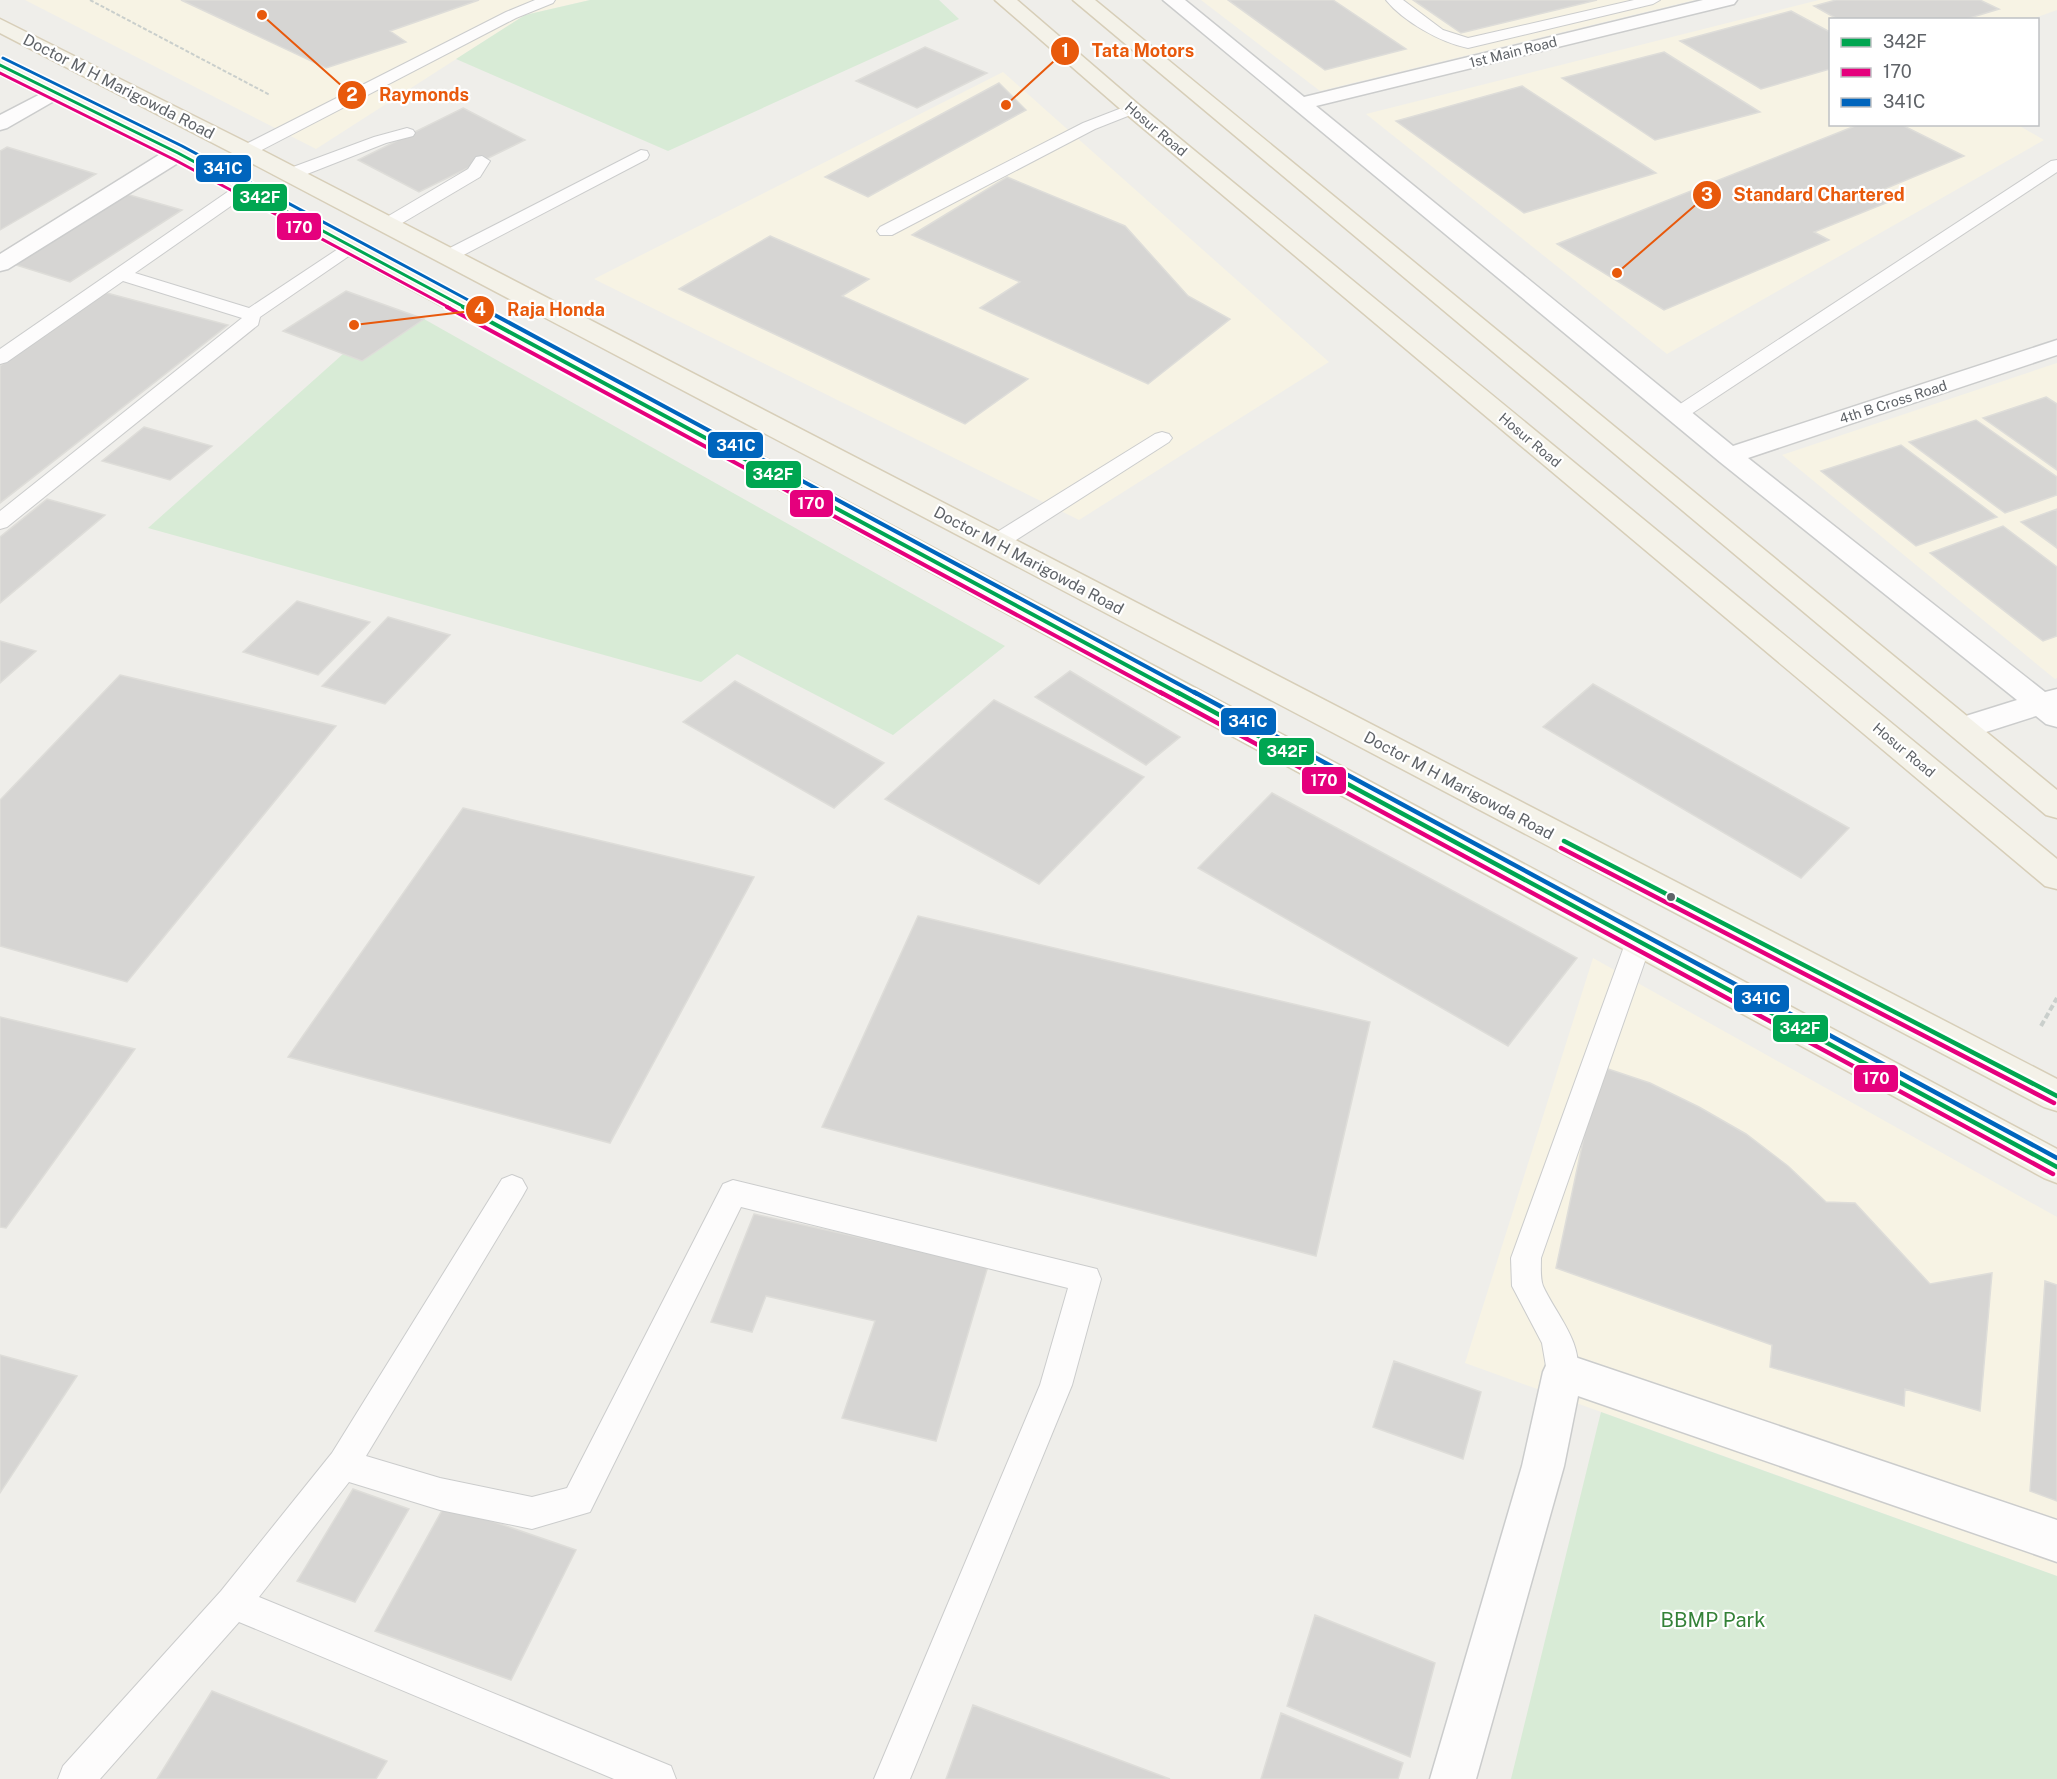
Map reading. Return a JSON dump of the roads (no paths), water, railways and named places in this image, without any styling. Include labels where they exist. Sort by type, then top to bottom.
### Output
[{"type":"main road","name":"Hosur Road","points":[[1005,0],[1132,109],[2057,877]]},
{"type":"main road","points":[[1083,0],[2057,807]]},
{"type":"main road","name":"Doctor M H Marigowda Road","points":[[0,25],[291,174],[2057,1096]]},
{"type":"main road","name":"Doctor M H Marigowda Road","points":[[0,65],[245,188],[2057,1167]]},
{"type":"main road","points":[[1993,1064],[2057,1069]]},
{"type":"street","points":[[1173,0],[1729,456],[2052,706]]},
{"type":"street","name":"1st Main Road","points":[[1300,104],[1727,0]]},
{"type":"street","points":[[0,124],[54,93]]},
{"type":"street","points":[[0,264],[178,153]]},
{"type":"street","name":"4th B Cross Road","points":[[1729,456],[2057,347]]},
{"type":"street","points":[[1964,728],[2052,706]]},
{"type":"street","points":[[1453,1779],[1543,1466],[1563,1372],[2057,1541]]},
{"type":"lane","points":[[246,151],[310,116],[511,15],[548,0]]},
{"type":"lane","points":[[1393,0],[1445,37],[1456,42],[1468,43],[1653,0]]},
{"type":"lane","points":[[886,231],[1089,126],[1132,109]]},
{"type":"lane","points":[[291,174],[380,140],[407,133]]},
{"type":"lane","points":[[446,256],[641,155]]},
{"type":"lane","points":[[386,225],[474,173],[482,161]]},
{"type":"lane","points":[[1678,414],[2057,165]]},
{"type":"lane","points":[[0,358],[245,188]]},
{"type":"lane","points":[[251,315],[353,247]]},
{"type":"lane","points":[[120,274],[251,315]]},
{"type":"lane","points":[[0,522],[246,327],[251,321],[251,315]]},
{"type":"lane","points":[[997,542],[1162,438]]},
{"type":"lane","points":[[1563,1372],[1557,1340],[1527,1287],[1526,1258],[1639,941]]},
{"type":"lane","points":[[76,1779],[233,1603],[343,1464],[512,1188]]},
{"type":"lane","points":[[343,1464],[440,1494],[532,1513],[579,1502],[733,1193],[1086,1279],[1056,1385],[892,1779]]},
{"type":"lane","points":[[233,1603],[658,1779]]},
{"type":"place","name":"Raymonds","points":[[262,15]]},
{"type":"place","name":"Tata Motors","points":[[1006,105]]},
{"type":"place","name":"Standard Chartered","points":[[1617,273]]},
{"type":"place","name":"Raja Honda","points":[[354,325]]},
{"type":"park label","name":"BBMP Park","points":[[1713,1620]]}]
